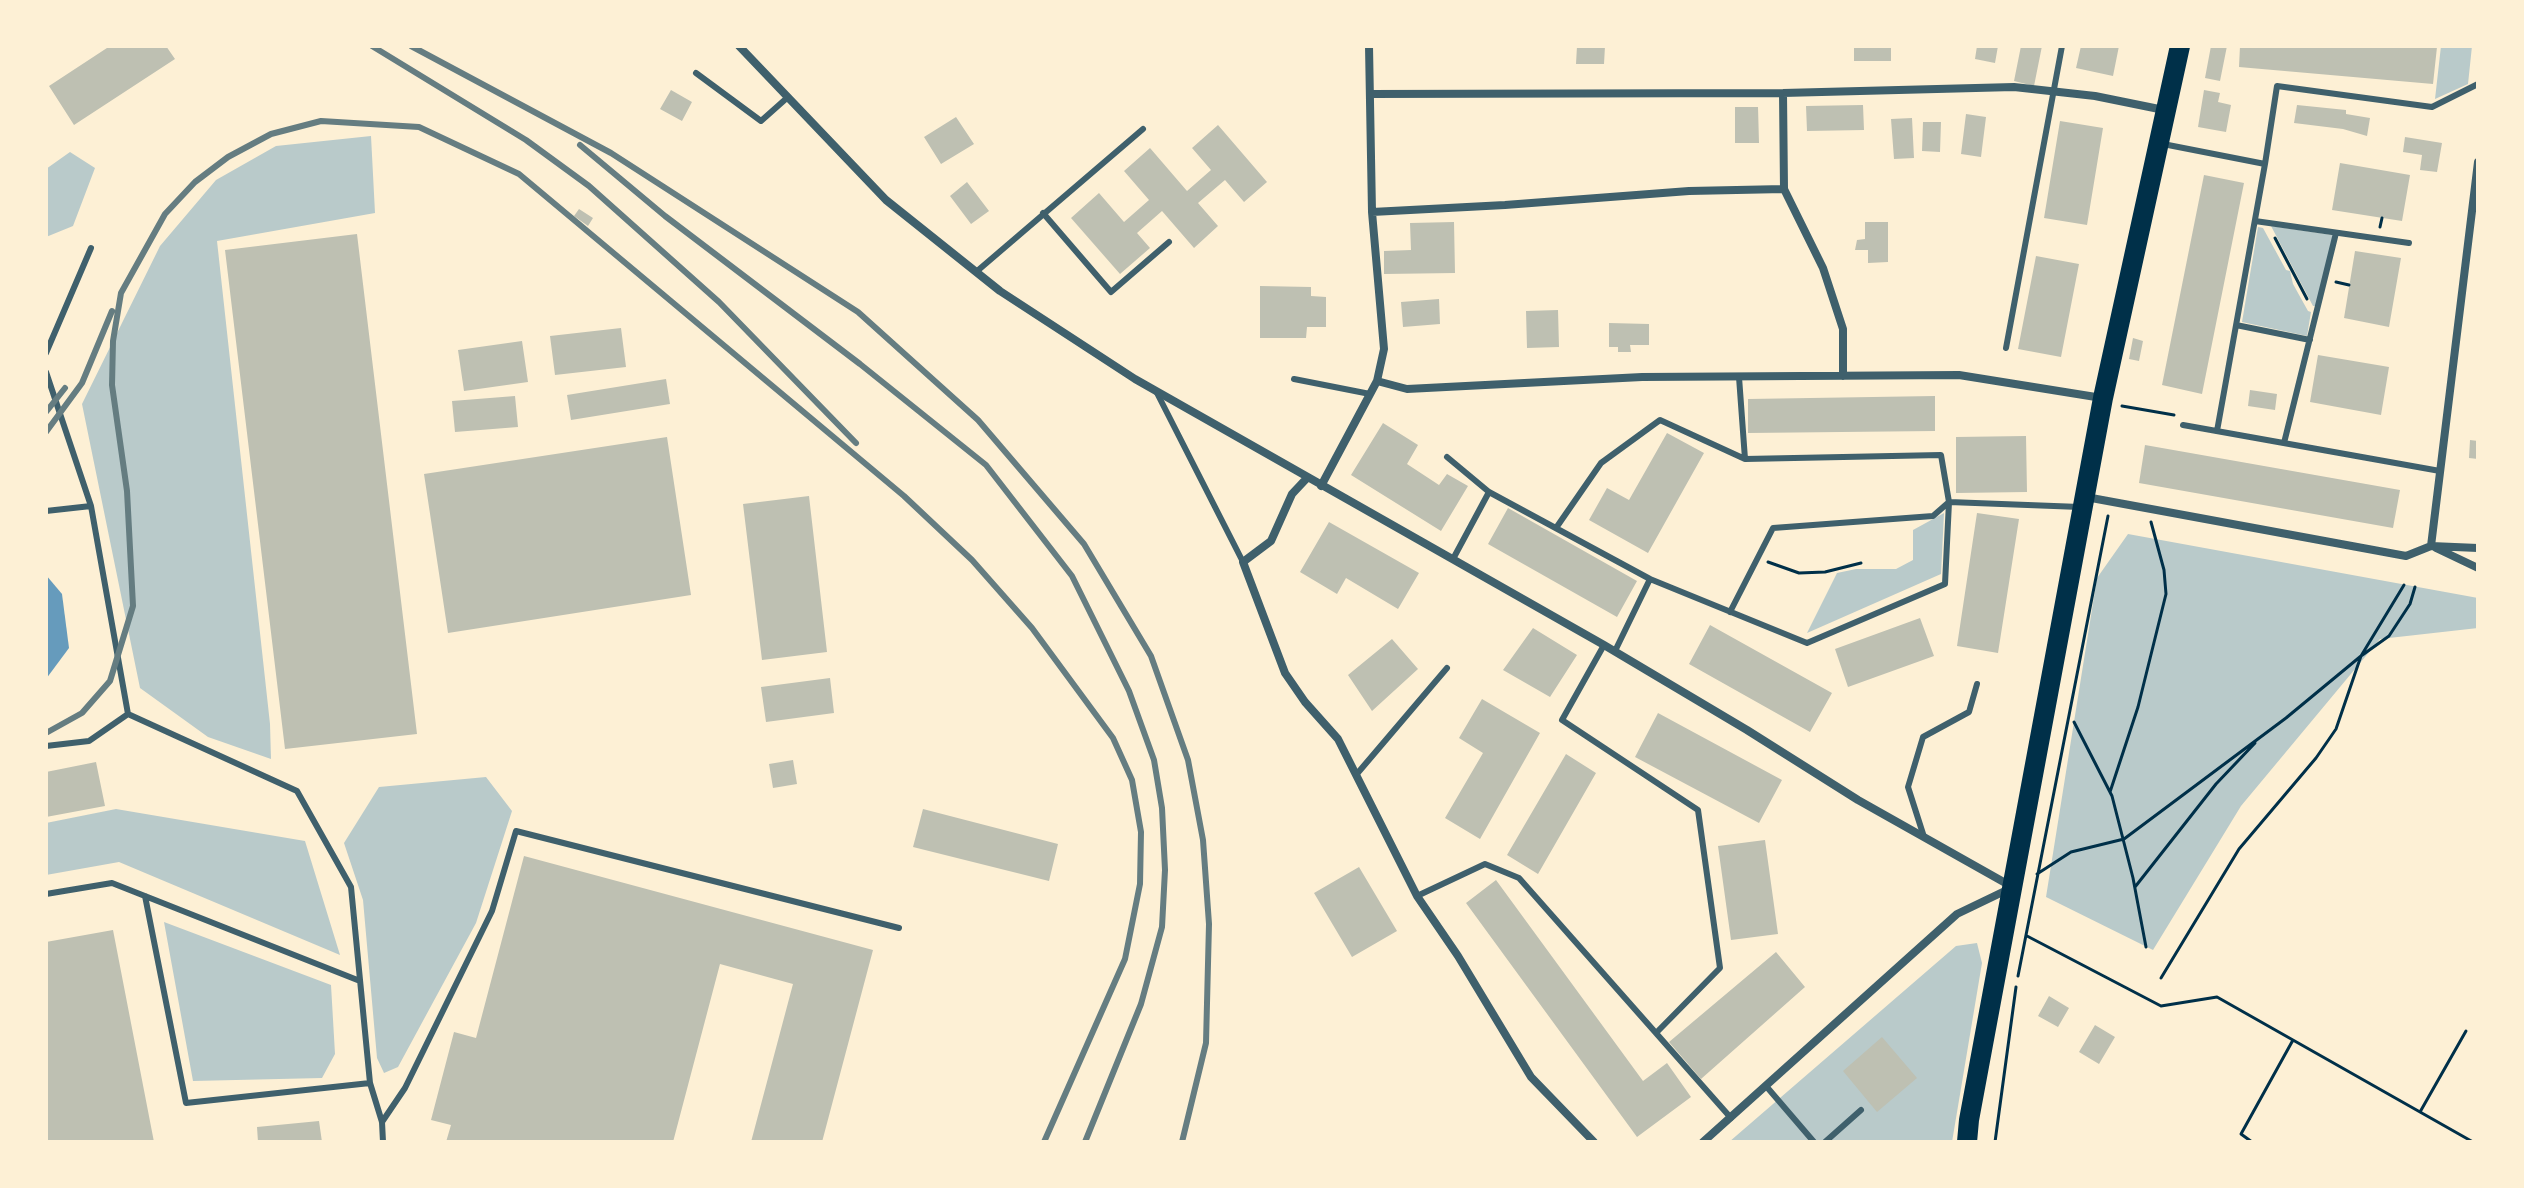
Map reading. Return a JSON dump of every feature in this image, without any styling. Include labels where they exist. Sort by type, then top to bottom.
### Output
[{"type":"main road","points":[[1967,1142],[2084,502],[2110,401],[2180,46]]},
{"type":"street","points":[[739,46],[886,200],[1000,291],[1156,390],[1615,651],[1858,800],[2014,887]]},
{"type":"street","points":[[1321,486],[1377,381],[1384,349],[1372,212],[1369,46]]},
{"type":"street","points":[[1370,94],[1783,93],[2014,87],[2095,96],[2167,111]]},
{"type":"street","points":[[1783,93],[1784,189],[1823,268],[1843,329],[1843,376]]},
{"type":"street","points":[[2431,546],[2478,162]]},
{"type":"street","points":[[1372,212],[1689,191],[1784,189]]},
{"type":"street","points":[[2467,249],[2478,250]]},
{"type":"street","points":[[1377,381],[1407,389],[1642,377],[1959,375],[2110,401]]},
{"type":"street","points":[[1307,478],[1292,494],[1271,541],[1243,562],[1285,673],[1305,702],[1338,739],[1417,896],[1458,956],[1531,1077],[1594,1142]]},
{"type":"street","points":[[2084,502],[2147,508],[2406,556],[2431,546],[2478,548]]},
{"type":"street","points":[[2431,546],[2478,568]]},
{"type":"street","points":[[1703,1142],[1957,914],[2014,887]]},
{"type":"lane","points":[[2006,348],[2062,46]]},
{"type":"lane","points":[[696,73],[761,121],[788,97]]},
{"type":"lane","points":[[2217,431],[2277,86],[2432,107],[2478,84]]},
{"type":"lane","points":[[976,272],[1143,129]]},
{"type":"lane","points":[[2159,144],[2265,164]]},
{"type":"lane","points":[[1043,213],[1111,292],[1169,242]]},
{"type":"lane","points":[[2255,221],[2409,243]]},
{"type":"lane","points":[[2284,443],[2336,233]]},
{"type":"lane","points":[[46,353],[91,248]]},
{"type":"lane","points":[[2236,325],[2310,340]]},
{"type":"lane","points":[[46,372],[91,506],[128,714]]},
{"type":"lane","points":[[1739,377],[1745,459]]},
{"type":"lane","points":[[1294,379],[1370,394]]},
{"type":"lane","points":[[1156,390],[1243,562]]},
{"type":"lane","points":[[1447,457],[1489,492],[1650,579],[1807,643],[1945,584],[1949,502],[1941,455],[1745,459],[1660,420],[1601,463],[1556,528]]},
{"type":"lane","points":[[2183,425],[2440,471]]},
{"type":"lane","points":[[1453,559],[1489,492]]},
{"type":"lane","points":[[1730,612],[1773,528],[1933,516],[1949,502],[2084,502]]},
{"type":"lane","points":[[46,511],[91,506]]},
{"type":"lane","points":[[1615,651],[1650,579]]},
{"type":"lane","points":[[1604,645],[1562,720],[1698,810],[1720,968],[1656,1033]]},
{"type":"lane","points":[[1356,775],[1447,668]]},
{"type":"lane","points":[[1924,837],[1908,787],[1923,737],[1969,712],[1977,684]]},
{"type":"lane","points":[[46,746],[89,741],[128,714]]},
{"type":"lane","points":[[128,714],[297,791],[351,887],[370,1083],[382,1122],[383,1142]]},
{"type":"lane","points":[[382,1122],[405,1088],[492,911],[516,831],[899,928]]},
{"type":"lane","points":[[1417,896],[1485,864],[1519,878],[1731,1118]]},
{"type":"lane","points":[[46,894],[112,883],[360,981]]},
{"type":"lane","points":[[145,896],[186,1103],[370,1083]]},
{"type":"lane","points":[[1766,1086],[1814,1142]]},
{"type":"lane","points":[[1825,1142],[1861,1110]]},
{"type":"path","points":[[2266,223],[2316,316]]},
{"type":"path","points":[[2110,401],[2180,416],[2183,425]]},
{"type":"path","points":[[2110,792],[2138,707],[2166,594],[2164,570],[2147,508]]},
{"type":"path","points":[[1995,1142],[2016,986],[2108,516]]},
{"type":"path","points":[[1758,557],[1799,573],[1825,572],[1861,563]]},
{"type":"path","points":[[2161,978],[2239,849],[2316,758],[2336,729],[2361,656],[2404,585]]},
{"type":"path","points":[[2037,874],[2071,852],[2124,839],[2261,737],[2389,636],[2410,604],[2415,587]]},
{"type":"path","points":[[2074,722],[2110,792],[2124,839],[2146,947]]},
{"type":"path","points":[[2135,887],[2216,784],[2261,737]]},
{"type":"path","points":[[2006,925],[2161,1006],[2217,997],[2473,1142]]},
{"type":"path","points":[[2420,1112],[2466,1031]]},
{"type":"path","points":[[2252,1142],[2241,1134],[2293,1040]]},
{"type":"shaded area","points":[[2441,46],[2472,46],[2468,84],[2435,99]]},
{"type":"shaded area","points":[[371,136],[375,213],[217,241],[270,724],[271,759],[208,737],[140,688],[82,404],[160,246],[216,180],[276,146]]},
{"type":"shaded area","points":[[70,152],[95,168],[73,226],[46,237],[46,169]]},
{"type":"shaded area","points":[[2271,226],[2333,235],[2316,306],[2313,306]]},
{"type":"shaded area","points":[[2258,227],[2263,228],[2286,270],[2290,271],[2293,284],[2311,312],[2307,336],[2242,322]]},
{"type":"shaded area","points":[[1944,513],[1941,574],[1807,633],[1837,573],[1856,569],[1896,569],[1913,560],[1913,530]]},
{"type":"shaded area","points":[[2128,534],[2478,598],[2478,628],[2380,639],[2241,806],[2153,950],[2046,897],[2097,578]]},
{"type":"shaded area","points":[[486,777],[512,811],[476,923],[398,1067],[384,1073],[377,1058],[363,900],[344,843],[379,787]]},
{"type":"shaded area","points":[[116,809],[305,841],[340,955],[119,862],[46,875],[46,823]]},
{"type":"shaded area","points":[[164,922],[331,985],[335,1054],[322,1078],[193,1081]]},
{"type":"shaded area","points":[[1977,943],[1982,963],[1952,1142],[1729,1142],[1956,946]]},
{"type":"water","points":[[46,575],[62,594],[69,648],[46,679]]},
{"type":"building","points":[[110,46],[166,46],[175,59],[74,125],[49,86]]},
{"type":"building","points":[[1577,46],[1605,46],[1604,64],[1576,64]]},
{"type":"building","points":[[1854,46],[1891,46],[1891,61],[1854,61]]},
{"type":"building","points":[[1977,46],[1998,46],[1995,63],[1975,59]]},
{"type":"building","points":[[2021,46],[2042,46],[2034,86],[2014,81]]},
{"type":"building","points":[[2081,46],[2119,46],[2113,76],[2076,68]]},
{"type":"building","points":[[2211,46],[2227,46],[2220,81],[2205,78]]},
{"type":"building","points":[[2240,46],[2437,47],[2433,84],[2239,67]]},
{"type":"building","points":[[671,90],[692,102],[682,121],[660,109]]},
{"type":"building","points":[[2204,90],[2220,93],[2218,102],[2231,105],[2226,132],[2198,127]]},
{"type":"building","points":[[1863,105],[1864,130],[1807,131],[1806,106]]},
{"type":"building","points":[[2297,105],[2346,110],[2346,114],[2370,118],[2367,136],[2343,129],[2294,123]]},
{"type":"building","points":[[1735,107],[1758,107],[1759,143],[1735,143]]},
{"type":"building","points":[[1966,114],[1986,117],[1981,157],[1961,154]]},
{"type":"building","points":[[956,117],[974,144],[941,164],[924,137]]},
{"type":"building","points":[[1912,118],[1914,158],[1894,159],[1891,119]]},
{"type":"building","points":[[2060,121],[2103,128],[2087,225],[2044,218]]},
{"type":"building","points":[[1923,122],[1941,122],[1940,152],[1922,151]]},
{"type":"building","points":[[1218,125],[1267,182],[1244,202],[1225,180],[1198,203],[1218,226],[1194,248],[1162,211],[1137,233],[1150,248],[1120,274],[1071,218],[1099,193],[1124,222],[1149,200],[1124,171],[1150,148],[1187,191],[1211,170],[1192,148]]},
{"type":"building","points":[[2405,137],[2442,143],[2437,172],[2420,170],[2422,155],[2403,152]]},
{"type":"building","points":[[2340,163],[2410,175],[2402,221],[2332,210]]},
{"type":"building","points":[[2204,175],[2244,183],[2202,394],[2162,385]]},
{"type":"building","points":[[967,182],[989,211],[971,224],[950,196]]},
{"type":"building","points":[[579,209],[593,218],[588,226],[574,216]]},
{"type":"building","points":[[1454,222],[1455,273],[1384,274],[1384,251],[1411,250],[1410,223]]},
{"type":"building","points":[[1865,222],[1888,222],[1888,262],[1868,263],[1868,250],[1855,250],[1857,240],[1865,239]]},
{"type":"building","points":[[357,234],[417,734],[285,749],[225,250]]},
{"type":"building","points":[[2355,251],[2401,258],[2389,327],[2344,318]]},
{"type":"building","points":[[2036,256],[2079,264],[2061,357],[2018,349]]},
{"type":"building","points":[[1260,286],[1311,287],[1311,296],[1326,297],[1326,327],[1307,327],[1306,338],[1260,338]]},
{"type":"building","points":[[1439,299],[1440,324],[1403,327],[1401,302]]},
{"type":"building","points":[[1558,310],[1559,347],[1527,348],[1526,311]]},
{"type":"building","points":[[1609,323],[1649,324],[1649,345],[1630,345],[1631,352],[1618,352],[1618,347],[1609,347]]},
{"type":"building","points":[[621,328],[626,367],[555,375],[550,336]]},
{"type":"building","points":[[2133,338],[2143,341],[2139,361],[2129,359]]},
{"type":"building","points":[[522,341],[528,382],[464,391],[458,350]]},
{"type":"building","points":[[2318,355],[2389,367],[2381,415],[2310,402]]},
{"type":"building","points":[[666,379],[670,404],[571,420],[567,395]]},
{"type":"building","points":[[2250,390],[2277,394],[2275,410],[2248,406]]},
{"type":"building","points":[[515,396],[518,427],[455,432],[452,401]]},
{"type":"building","points":[[1935,396],[1935,431],[1748,433],[1748,399]]},
{"type":"building","points":[[1383,423],[1418,445],[1407,464],[1439,485],[1447,474],[1468,486],[1441,531],[1351,475]]},
{"type":"building","points":[[1667,433],[1704,453],[1648,553],[1589,520],[1607,488],[1629,500]]},
{"type":"building","points":[[2026,436],[2027,492],[1956,493],[1956,437]]},
{"type":"building","points":[[667,437],[691,595],[448,633],[424,474]]},
{"type":"building","points":[[2470,440],[2478,441],[2478,459],[2469,458]]},
{"type":"building","points":[[2145,445],[2400,490],[2393,528],[2139,483]]},
{"type":"building","points":[[809,496],[827,652],[762,660],[743,504]]},
{"type":"building","points":[[1508,508],[1637,581],[1617,617],[1488,544]]},
{"type":"building","points":[[1977,513],[2019,519],[1998,653],[1957,646]]},
{"type":"building","points":[[1329,522],[1419,573],[1398,609],[1346,578],[1337,594],[1300,572]]},
{"type":"building","points":[[1920,618],[1934,656],[1848,687],[1835,649]]},
{"type":"building","points":[[1710,625],[1832,693],[1810,732],[1689,664]]},
{"type":"building","points":[[1533,628],[1577,655],[1550,697],[1503,670]]},
{"type":"building","points":[[1392,639],[1418,669],[1372,711],[1348,675]]},
{"type":"building","points":[[830,678],[834,713],[766,722],[761,687]]},
{"type":"building","points":[[1482,699],[1540,733],[1480,839],[1445,818],[1483,753],[1459,738]]},
{"type":"building","points":[[1658,713],[1782,780],[1759,823],[1635,757]]},
{"type":"building","points":[[1566,754],[1596,773],[1538,874],[1507,855]]},
{"type":"building","points":[[793,760],[797,784],[773,788],[769,764]]},
{"type":"building","points":[[96,762],[105,806],[46,817],[46,772]]},
{"type":"building","points":[[923,809],[1058,844],[1049,881],[913,847]]},
{"type":"building","points":[[1765,840],[1778,934],[1731,940],[1718,846]]},
{"type":"building","points":[[524,856],[873,950],[822,1142],[751,1142],[793,984],[720,964],[673,1142],[446,1142],[451,1125],[431,1120],[454,1032],[476,1038]]},
{"type":"building","points":[[1359,867],[1397,931],[1352,957],[1314,893]]},
{"type":"building","points":[[1496,880],[1643,1081],[1667,1063],[1691,1097],[1637,1137],[1466,903]]},
{"type":"building","points":[[113,930],[154,1142],[46,1142],[46,942]]},
{"type":"building","points":[[1776,952],[1805,987],[1701,1079],[1669,1042]]},
{"type":"building","points":[[2049,996],[2069,1008],[2058,1027],[2038,1016]]},
{"type":"building","points":[[2095,1025],[2115,1037],[2099,1064],[2079,1052]]},
{"type":"building","points":[[1882,1037],[1917,1078],[1877,1112],[1843,1071]]},
{"type":"building","points":[[319,1121],[322,1142],[258,1142],[257,1127]]},
{"type":"railway","points":[[372,46],[526,140],[589,186],[719,302],[856,443]]},
{"type":"railway","points":[[411,46],[611,153],[858,312],[978,420],[1084,544],[1151,656],[1188,760],[1203,840],[1209,924],[1206,1043],[1182,1142]]},
{"type":"railway","points":[[46,733],[82,713],[110,681],[133,606],[127,491],[112,385],[113,341],[121,293],[165,214],[195,182],[228,157],[271,134],[321,121],[419,127],[519,174],[904,496],[972,560],[1032,628],[1113,738],[1132,780],[1141,832],[1140,884],[1125,959],[1044,1142]]},
{"type":"railway","points":[[580,145],[665,216],[860,364],[986,465],[1072,576],[1129,691],[1154,760],[1162,808],[1165,870],[1162,927],[1141,1004],[1085,1142]]},
{"type":"railway","points":[[46,432],[82,383],[112,311]]},
{"type":"railway","points":[[46,412],[65,388]]}]
